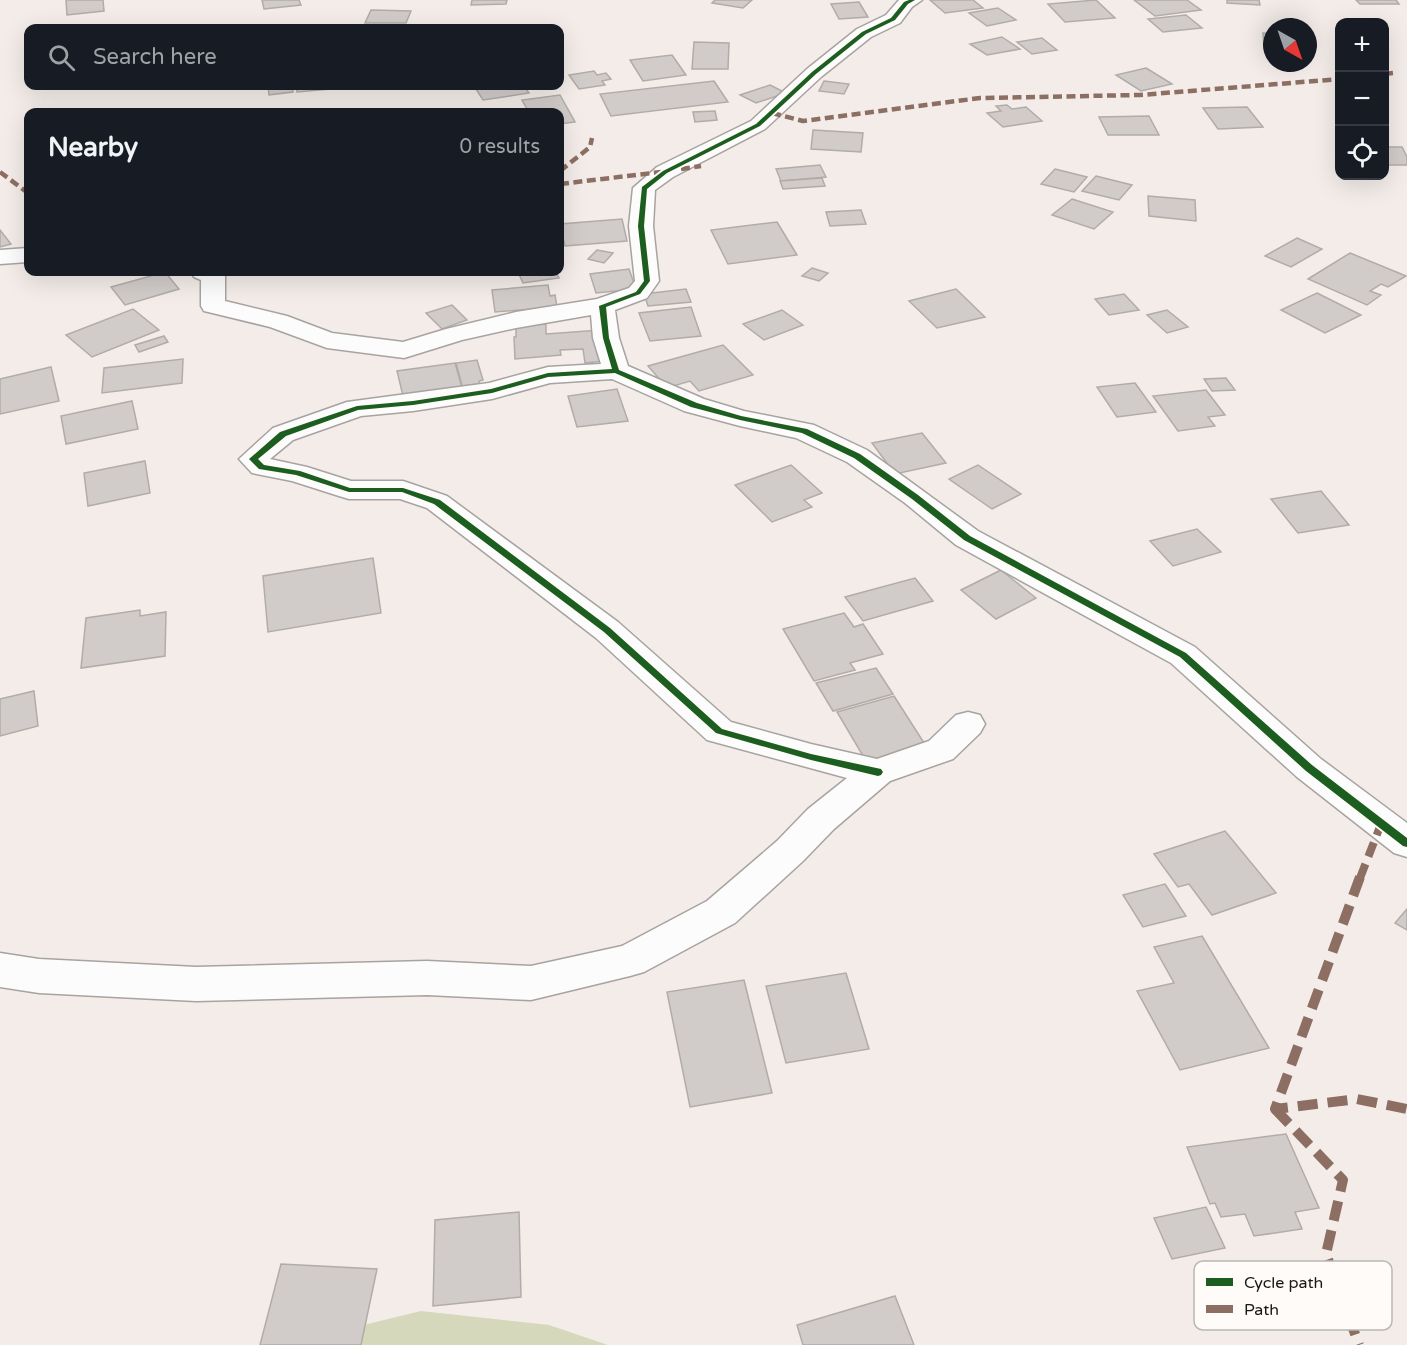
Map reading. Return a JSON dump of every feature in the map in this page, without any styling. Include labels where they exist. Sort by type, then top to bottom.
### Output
[{"type":"street","points":[[213,276],[213,306],[278,321],[327,340],[404,350],[455,334],[516,320],[602,306],[638,293],[647,281],[640,226],[644,188],[665,172],[758,125],[814,73],[864,33],[893,19],[906,3],[914,0]]},
{"type":"street","points":[[0,257],[24,255]]},
{"type":"street","points":[[602,306],[606,338],[616,371]]},
{"type":"street","points":[[878,772],[811,757],[719,731],[607,630],[437,502],[403,490],[349,490],[297,473],[262,467],[253,459],[283,434],[357,408],[413,403],[492,391],[548,375],[616,371],[694,405],[740,418],[804,431],[857,456],[967,538],[1183,655],[1309,768],[1407,843]]},
{"type":"street","points":[[0,970],[39,975],[196,984],[415,978],[531,983],[630,960],[721,912],[790,851],[821,819],[878,772],[941,750],[968,724]]},
{"type":"green space","points":[[421,1311],[549,1325],[608,1345],[282,1345]]},
{"type":"building","points":[[66,0],[103,0],[104,11],[67,15]]},
{"type":"building","points":[[262,0],[299,0],[301,5],[264,9]]},
{"type":"building","points":[[472,0],[507,0],[506,4],[471,5]]},
{"type":"building","points":[[715,0],[752,0],[743,8],[712,3]]},
{"type":"building","points":[[930,0],[973,0],[983,8],[945,13]]},
{"type":"building","points":[[1096,0],[1115,18],[1065,22],[1048,4]]},
{"type":"building","points":[[1134,0],[1187,0],[1201,10],[1155,16]]},
{"type":"building","points":[[1227,0],[1259,0],[1260,5],[1227,3]]},
{"type":"building","points":[[1356,0],[1396,0],[1399,4],[1360,4]]},
{"type":"building","points":[[859,2],[868,17],[839,19],[831,4]]},
{"type":"building","points":[[998,8],[1016,20],[987,26],[969,13]]},
{"type":"building","points":[[371,10],[411,11],[406,23],[365,23]]},
{"type":"building","points":[[1186,15],[1202,28],[1163,32],[1148,19]]},
{"type":"building","points":[[1002,37],[1020,49],[987,55],[970,44]]},
{"type":"building","points":[[1042,38],[1057,50],[1032,54],[1017,42]]},
{"type":"building","points":[[694,42],[729,43],[728,69],[692,69]]},
{"type":"building","points":[[672,55],[686,75],[643,81],[630,60]]},
{"type":"building","points":[[1146,68],[1172,84],[1141,91],[1116,75]]},
{"type":"building","points":[[594,71],[597,75],[606,73],[611,79],[602,81],[605,85],[579,89],[569,75]]},
{"type":"building","points":[[714,81],[728,102],[611,116],[600,94]]},
{"type":"building","points":[[824,81],[849,84],[844,94],[819,91]]},
{"type":"building","points":[[770,85],[786,93],[756,103],[740,95]]},
{"type":"building","points":[[268,90],[293,90],[293,92],[269,95]]},
{"type":"building","points":[[297,90],[319,90],[297,92]]},
{"type":"building","points":[[477,90],[527,90],[529,93],[483,100]]},
{"type":"building","points":[[560,95],[575,122],[564,123],[564,108],[526,108],[522,100]]},
{"type":"building","points":[[1007,105],[1012,109],[1026,107],[1042,121],[1003,127],[987,113],[1001,111],[996,106]]},
{"type":"building","points":[[1247,107],[1263,127],[1218,129],[1203,108]]},
{"type":"building","points":[[715,111],[717,120],[695,122],[693,112]]},
{"type":"building","points":[[1149,116],[1159,135],[1108,135],[1099,117]]},
{"type":"building","points":[[813,130],[863,133],[861,152],[811,149]]},
{"type":"building","points":[[1389,147],[1402,147],[1407,157],[1407,165],[1389,165]]},
{"type":"building","points":[[820,165],[826,177],[781,181],[776,169]]},
{"type":"building","points":[[1055,169],[1087,177],[1074,192],[1041,184]]},
{"type":"building","points":[[1096,176],[1132,185],[1119,200],[1082,191]]},
{"type":"building","points":[[822,178],[825,186],[783,189],[780,181]]},
{"type":"building","points":[[1148,196],[1195,200],[1196,221],[1149,216]]},
{"type":"building","points":[[1072,199],[1113,212],[1094,229],[1052,215]]},
{"type":"building","points":[[861,210],[866,224],[830,226],[826,212]]},
{"type":"building","points":[[622,219],[627,241],[565,246],[564,224]]},
{"type":"building","points":[[777,222],[797,255],[728,264],[711,230]]},
{"type":"building","points":[[0,230],[11,244],[0,247]]},
{"type":"building","points":[[1297,238],[1322,249],[1291,267],[1265,256]]},
{"type":"building","points":[[597,250],[613,253],[604,263],[588,259]]},
{"type":"building","points":[[1350,253],[1406,276],[1388,287],[1381,284],[1370,291],[1381,295],[1367,305],[1308,279]]},
{"type":"building","points":[[812,268],[828,273],[819,281],[802,276]]},
{"type":"building","points":[[629,269],[636,289],[596,293],[590,274]]},
{"type":"building","points":[[151,276],[168,276],[179,289],[125,305],[111,287]]},
{"type":"building","points":[[520,276],[558,276],[559,278],[523,283]]},
{"type":"building","points":[[548,285],[550,296],[555,295],[557,307],[495,312],[492,290]]},
{"type":"building","points":[[686,289],[691,302],[648,306],[644,294]]},
{"type":"building","points":[[956,289],[985,317],[937,328],[909,301]]},
{"type":"building","points":[[1317,293],[1361,315],[1325,333],[1281,310]]},
{"type":"building","points":[[1124,294],[1139,310],[1109,315],[1095,299]]},
{"type":"building","points":[[452,305],[467,320],[442,329],[426,313]]},
{"type":"building","points":[[691,307],[701,336],[650,341],[639,313]]},
{"type":"building","points":[[133,309],[159,330],[92,357],[66,335]]},
{"type":"building","points":[[782,310],[803,325],[764,340],[743,324]]},
{"type":"building","points":[[1167,310],[1188,327],[1167,333],[1147,315]]},
{"type":"building","points":[[546,324],[546,334],[600,330],[605,361],[585,363],[583,349],[560,350],[561,355],[515,359],[516,326]]},
{"type":"building","points":[[164,336],[168,342],[139,352],[135,345]]},
{"type":"building","points":[[723,345],[753,375],[699,391],[690,381],[667,388],[648,366]]},
{"type":"building","points":[[183,359],[182,383],[102,393],[104,368]]},
{"type":"building","points":[[477,360],[483,380],[479,381],[480,386],[463,389],[456,363]]},
{"type":"building","points":[[455,363],[463,391],[404,400],[397,371]]},
{"type":"building","points":[[51,367],[59,401],[0,414],[0,379]]},
{"type":"building","points":[[1226,378],[1235,390],[1212,391],[1204,379]]},
{"type":"building","points":[[1135,383],[1156,412],[1117,417],[1097,387]]},
{"type":"building","points":[[617,389],[628,421],[577,427],[568,396]]},
{"type":"building","points":[[1206,390],[1225,415],[1208,417],[1215,426],[1178,431],[1153,396]]},
{"type":"building","points":[[132,401],[138,429],[66,444],[61,416]]},
{"type":"building","points":[[922,433],[946,463],[895,474],[872,443]]},
{"type":"building","points":[[145,461],[150,493],[88,506],[84,473]]},
{"type":"building","points":[[791,465],[822,493],[804,500],[812,507],[772,522],[735,485]]},
{"type":"building","points":[[978,465],[1021,494],[992,509],[949,479]]},
{"type":"building","points":[[1321,491],[1349,525],[1298,533],[1271,499]]},
{"type":"building","points":[[1197,529],[1221,552],[1173,566],[1150,541]]},
{"type":"building","points":[[373,558],[381,613],[268,632],[263,576]]},
{"type":"building","points":[[1001,570],[1036,598],[996,619],[961,590]]},
{"type":"building","points":[[915,578],[933,601],[863,621],[845,597]]},
{"type":"building","points":[[140,610],[140,616],[166,612],[165,656],[81,668],[86,618]]},
{"type":"building","points":[[844,613],[854,627],[863,624],[883,654],[850,663],[855,670],[814,681],[783,629]]},
{"type":"building","points":[[876,668],[893,694],[833,711],[816,683]]},
{"type":"building","points":[[34,691],[38,726],[0,736],[0,699]]},
{"type":"building","points":[[894,696],[928,749],[869,766],[837,712]]},
{"type":"building","points":[[1225,831],[1276,893],[1212,915],[1189,884],[1178,887],[1154,854]]},
{"type":"building","points":[[1165,884],[1186,916],[1143,927],[1123,895]]},
{"type":"building","points":[[1407,909],[1407,930],[1395,923]]},
{"type":"building","points":[[1202,936],[1269,1048],[1180,1070],[1137,991],[1174,983],[1154,947]]},
{"type":"building","points":[[846,973],[869,1049],[786,1063],[766,986]]},
{"type":"building","points":[[744,980],[772,1093],[690,1107],[667,992]]},
{"type":"building","points":[[1286,1134],[1319,1208],[1295,1212],[1302,1229],[1254,1236],[1245,1214],[1221,1217],[1215,1203],[1210,1204],[1187,1147]]},
{"type":"building","points":[[1206,1207],[1225,1248],[1172,1259],[1154,1218]]},
{"type":"building","points":[[519,1212],[521,1297],[433,1306],[435,1220]]},
{"type":"building","points":[[281,1264],[377,1269],[361,1345],[260,1345]]},
{"type":"building","points":[[895,1296],[914,1345],[803,1345],[797,1325]]},
{"type":"marked path","points":[[1389,74],[1394,73]]},
{"type":"marked path","points":[[772,113],[803,121],[980,98],[1140,95],[1335,79]]},
{"type":"marked path","points":[[564,168],[590,147],[592,138]]},
{"type":"marked path","points":[[681,169],[701,166]]},
{"type":"marked path","points":[[0,172],[24,190]]},
{"type":"marked path","points":[[564,184],[661,172]]},
{"type":"marked path","points":[[1381,824],[1348,907],[1275,1109],[1357,1099],[1407,1109]]},
{"type":"marked path","points":[[1275,1109],[1343,1180],[1326,1254],[1329,1261]]},
{"type":"marked path","points":[[1354,1330],[1359,1345]]},
{"type":"cycle path","points":[[913,0],[906,3],[893,19],[864,33],[814,73],[758,125],[665,172],[644,188],[641,226],[647,281],[638,293],[602,306],[606,338],[616,371],[694,405],[740,418],[804,431],[857,456],[967,538],[1183,655],[1309,768],[1407,843]]},
{"type":"cycle path","points":[[616,371],[548,375],[492,391],[413,403],[357,408],[283,434],[253,459],[262,467],[297,473],[349,490],[403,490],[437,502],[607,630],[719,731],[811,757],[878,772]]}]
